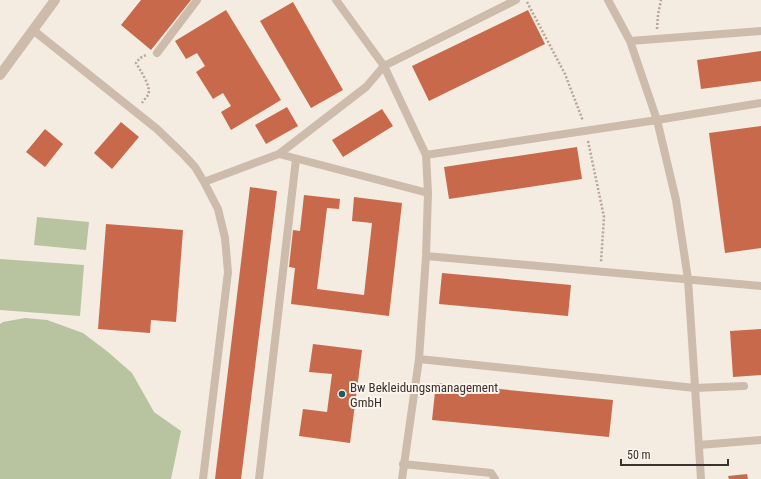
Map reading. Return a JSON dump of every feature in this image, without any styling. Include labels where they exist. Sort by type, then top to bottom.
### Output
[{"type":"street","points":[[0,75],[55,0]]},
{"type":"lane","points":[[156,53],[197,0]]},
{"type":"lane","points":[[336,0],[384,66],[426,155],[428,193],[426,256],[419,359],[402,479]]},
{"type":"lane","points":[[608,0],[630,41],[657,120],[676,200],[688,279],[701,479]]},
{"type":"lane","points":[[204,182],[279,154],[366,87],[384,66],[511,1]]},
{"type":"lane","points":[[33,30],[157,129],[183,154],[195,167],[218,209],[225,238],[228,272],[203,479]]},
{"type":"lane","points":[[630,41],[761,31]]},
{"type":"lane","points":[[426,155],[761,103]]},
{"type":"lane","points":[[279,154],[428,193]]},
{"type":"lane","points":[[259,479],[296,159]]},
{"type":"lane","points":[[426,256],[761,286]]},
{"type":"lane","points":[[419,359],[696,388],[744,386]]},
{"type":"lane","points":[[699,445],[761,440]]},
{"type":"lane","points":[[404,464],[491,474],[495,479]]},
{"type":"path","points":[[658,39],[658,15],[661,0]]},
{"type":"path","points":[[135,112],[148,95],[149,89],[136,63],[140,58],[147,54],[156,53]]},
{"type":"green space","points":[[37,217],[89,222],[86,250],[34,245]]},
{"type":"green space","points":[[0,259],[84,265],[80,316],[0,310]]},
{"type":"green space","points":[[25,318],[47,320],[83,333],[132,373],[154,412],[181,431],[171,479],[0,479],[0,324],[3,322]]},
{"type":"building","points":[[141,0],[191,0],[151,50],[121,25]]},
{"type":"building","points":[[293,2],[343,90],[311,108],[260,21]]},
{"type":"building","points":[[226,10],[281,100],[231,130],[221,112],[231,106],[223,93],[213,99],[196,72],[205,66],[197,53],[186,59],[175,41]]},
{"type":"building","points":[[528,10],[545,44],[429,101],[412,66]]},
{"type":"building","points":[[761,51],[761,81],[701,89],[697,60]]},
{"type":"building","points":[[287,107],[298,126],[266,144],[255,125]]},
{"type":"building","points":[[382,109],[393,126],[343,157],[332,140]]},
{"type":"building","points":[[121,122],[139,137],[112,169],[94,153]]},
{"type":"building","points":[[761,126],[761,248],[725,253],[709,133]]},
{"type":"building","points":[[45,129],[63,144],[45,167],[26,152]]},
{"type":"building","points":[[577,147],[582,179],[449,199],[444,167]]},
{"type":"building","points":[[250,187],[277,191],[241,479],[215,479]]},
{"type":"building","points":[[304,195],[340,199],[339,209],[327,208],[317,289],[364,295],[372,223],[352,221],[354,197],[402,203],[389,316],[291,304],[295,268],[289,267],[293,230],[300,231]]},
{"type":"building","points":[[106,224],[183,230],[176,322],[151,320],[150,333],[98,329]]},
{"type":"building","points":[[442,273],[571,285],[568,316],[439,304]]},
{"type":"building","points":[[761,329],[761,375],[733,377],[730,331]]},
{"type":"building","points":[[313,344],[362,350],[350,443],[299,436],[303,409],[327,412],[332,374],[309,372]]},
{"type":"building","points":[[436,383],[613,400],[609,437],[432,420]]},
{"type":"building","points":[[747,474],[748,479],[729,479],[728,476]]},
{"type":"place","name":"Bw Bekleidungsmanagement GmbH","points":[[342,394]]}]
